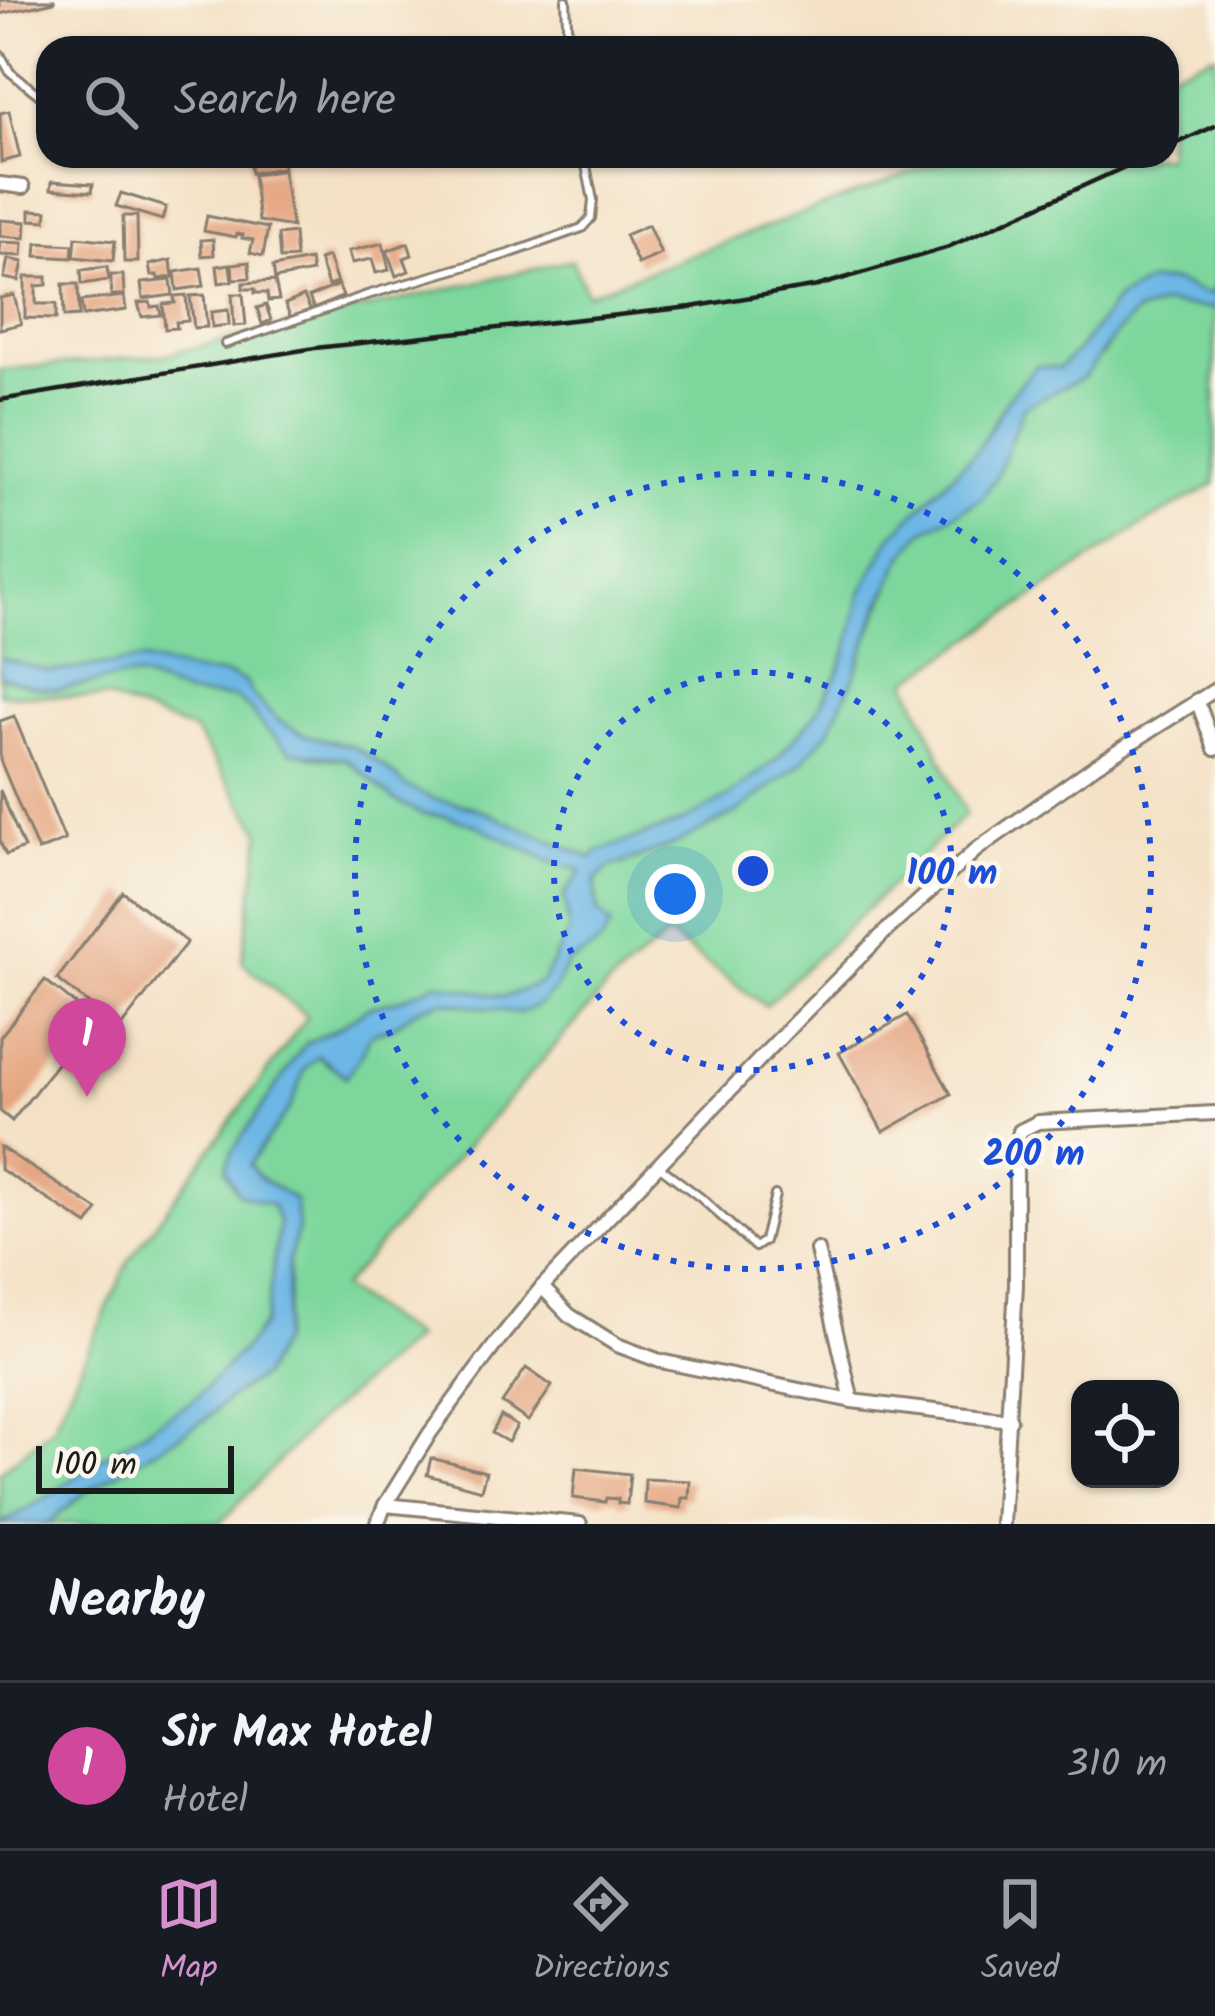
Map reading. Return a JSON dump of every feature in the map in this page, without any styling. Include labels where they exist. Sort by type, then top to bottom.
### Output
[{"type":"street","points":[[0,184],[23,187]]},
{"type":"street","points":[[377,1524],[430,1433],[542,1287],[843,974],[976,850],[1096,765],[1215,690]]},
{"type":"street","points":[[1197,700],[1215,749]]},
{"type":"street","points":[[1002,1524],[1020,1131],[1038,1122],[1215,1113]]},
{"type":"street","points":[[818,1250],[852,1400]]},
{"type":"street","points":[[542,1287],[569,1315],[617,1345],[660,1361],[852,1400],[1010,1420]]},
{"type":"street","points":[[385,1505],[580,1524]]},
{"type":"lane","points":[[566,0],[568,36]]},
{"type":"lane","points":[[0,54],[10,72],[36,93]]},
{"type":"lane","points":[[225,344],[582,228],[591,218],[593,200],[586,168]]},
{"type":"lane","points":[[657,1165],[755,1247],[764,1240],[775,1196]]},
{"type":"green space","points":[[1215,54],[1215,288],[1209,296],[1172,281],[1117,299],[1059,369],[1037,366],[1010,395],[978,449],[891,537],[836,678],[812,719],[774,761],[729,796],[682,822],[597,852],[592,859],[473,807],[434,799],[405,786],[354,747],[305,735],[279,721],[246,683],[228,675],[143,660],[50,672],[0,658],[0,370],[163,355],[572,260],[587,294],[924,168],[1179,168],[1179,68]]},
{"type":"green space","points":[[1164,304],[1215,309],[1215,484],[1145,523],[907,681],[966,814],[765,1006],[668,935],[610,984],[341,1288],[415,1338],[311,1427],[221,1522],[48,1524],[83,1494],[206,1419],[262,1376],[288,1300],[288,1264],[298,1227],[295,1200],[249,1165],[291,1106],[305,1069],[318,1056],[332,1068],[362,1054],[370,1035],[442,1001],[520,1013],[554,990],[567,964],[601,943],[595,881],[609,868],[674,845],[739,811],[800,764],[829,731],[901,560],[922,532],[981,499],[1023,407],[1102,355],[1136,313]]},
{"type":"green space","points":[[0,676],[58,690],[140,677],[188,695],[236,698],[264,728],[311,757],[346,759],[422,814],[476,825],[551,862],[583,870],[570,931],[542,982],[505,997],[437,983],[369,1007],[305,1044],[232,1152],[225,1170],[239,1194],[272,1205],[279,1223],[264,1323],[194,1400],[0,1524],[0,1472],[52,1428],[130,1259],[307,1017],[242,962],[261,832],[194,731],[107,698],[0,694]]},
{"type":"water","points":[[1172,281],[1208,295],[1215,288],[1215,309],[1164,304],[1136,313],[1084,377],[1023,407],[997,476],[981,499],[922,532],[901,560],[829,731],[800,764],[739,811],[674,845],[609,868],[595,881],[597,911],[611,925],[601,943],[567,964],[554,990],[537,1006],[520,1013],[442,1001],[370,1035],[346,1077],[319,1056],[305,1069],[291,1106],[249,1165],[295,1200],[298,1227],[288,1264],[281,1341],[262,1376],[206,1419],[83,1494],[48,1524],[0,1524],[194,1400],[264,1323],[279,1223],[272,1205],[239,1194],[225,1170],[232,1152],[305,1044],[369,1007],[437,983],[505,997],[542,982],[569,931],[564,895],[582,871],[551,862],[476,825],[422,814],[394,800],[346,759],[291,752],[236,698],[188,695],[140,677],[58,690],[34,687],[0,676],[0,658],[50,672],[143,660],[228,675],[246,682],[251,694],[279,721],[305,735],[354,747],[406,786],[434,799],[473,807],[592,858],[597,852],[682,822],[729,796],[774,761],[812,719],[836,678],[861,593],[891,537],[978,449],[1010,395],[1037,365],[1059,368],[1117,299],[1148,282]]},
{"type":"building","points":[[0,0],[54,0],[54,2],[0,14]]},
{"type":"building","points":[[9,111],[20,157],[1,162],[0,113]]},
{"type":"building","points":[[283,170],[292,227],[259,221],[253,175]]},
{"type":"building","points":[[52,181],[93,184],[92,192],[51,189]]},
{"type":"building","points":[[121,193],[166,207],[162,220],[116,206]]},
{"type":"building","points":[[30,210],[47,211],[46,221],[30,220]]},
{"type":"building","points":[[123,216],[137,216],[138,262],[124,262]]},
{"type":"building","points":[[207,216],[268,228],[263,256],[250,253],[253,240],[243,235],[204,231]]},
{"type":"building","points":[[0,220],[26,222],[25,238],[0,236]]},
{"type":"building","points":[[648,225],[661,254],[638,264],[625,235]]},
{"type":"building","points":[[294,233],[296,258],[280,259],[278,235]]},
{"type":"building","points":[[76,237],[115,241],[113,261],[74,257]]},
{"type":"building","points":[[213,239],[214,255],[202,256],[201,240]]},
{"type":"building","points":[[0,242],[23,243],[22,256],[0,255]]},
{"type":"building","points":[[37,243],[73,245],[72,258],[36,256]]},
{"type":"building","points":[[383,243],[389,270],[376,273],[372,259],[352,263],[349,251]]},
{"type":"building","points":[[408,243],[412,255],[404,258],[409,271],[396,276],[387,251]]},
{"type":"building","points":[[328,257],[337,283],[328,286],[319,260]]},
{"type":"building","points":[[8,259],[23,262],[19,281],[4,278]]},
{"type":"building","points":[[171,260],[173,277],[151,276],[149,265]]},
{"type":"building","points":[[310,260],[312,272],[275,279],[273,267]]},
{"type":"building","points":[[249,262],[250,278],[233,279],[232,264]]},
{"type":"building","points":[[230,264],[232,281],[219,283],[217,266]]},
{"type":"building","points":[[107,267],[109,280],[82,284],[81,270]]},
{"type":"building","points":[[201,268],[204,286],[177,290],[175,272]]},
{"type":"building","points":[[111,275],[123,275],[124,295],[111,295]]},
{"type":"building","points":[[25,277],[47,277],[47,285],[36,286],[36,304],[56,304],[56,319],[25,318]]},
{"type":"building","points":[[171,280],[173,295],[143,299],[141,283]]},
{"type":"building","points":[[275,281],[279,300],[268,301],[267,293],[243,289],[243,283]]},
{"type":"building","points":[[63,284],[78,284],[79,316],[64,317]]},
{"type":"building","points":[[338,285],[343,296],[314,309],[309,297]]},
{"type":"building","points":[[232,294],[243,294],[246,325],[234,326]]},
{"type":"building","points":[[14,295],[21,324],[0,329],[0,298]]},
{"type":"building","points":[[186,295],[188,321],[165,329],[163,304]]},
{"type":"building","points":[[204,295],[207,327],[194,328],[190,296]]},
{"type":"building","points":[[124,296],[126,310],[83,316],[81,301]]},
{"type":"building","points":[[304,296],[311,312],[292,320],[285,304]]},
{"type":"building","points":[[150,302],[151,307],[159,306],[161,315],[142,317],[138,303]]},
{"type":"building","points":[[266,305],[271,320],[262,324],[257,308]]},
{"type":"building","points":[[228,310],[229,325],[212,327],[211,312]]},
{"type":"building","points":[[14,716],[65,840],[38,851],[0,760],[0,721]]},
{"type":"building","points":[[0,790],[24,848],[6,855],[0,842]]},
{"type":"building","points":[[123,892],[187,942],[120,1028],[57,979]]},
{"type":"building","points":[[45,980],[93,1018],[12,1121],[0,1111],[0,1037]]},
{"type":"building","points":[[907,1015],[951,1094],[883,1132],[839,1053]]},
{"type":"building","points":[[0,1147],[98,1210],[88,1225],[0,1169]]},
{"type":"building","points":[[526,1368],[552,1386],[528,1421],[502,1403]]},
{"type":"building","points":[[501,1416],[517,1426],[508,1442],[492,1433]]},
{"type":"building","points":[[431,1458],[486,1472],[481,1490],[427,1475]]},
{"type":"building","points":[[576,1468],[630,1474],[627,1504],[618,1499],[573,1498]]},
{"type":"building","points":[[645,1479],[690,1481],[689,1498],[682,1498],[681,1508],[644,1503]]},
{"type":"railway","points":[[1179,142],[1215,126]]},
{"type":"railway","points":[[0,400],[315,348],[691,307],[818,286],[946,248],[1123,168]]},
{"type":"place","name":"Sir Max Hotel","points":[[87,1097]]}]
